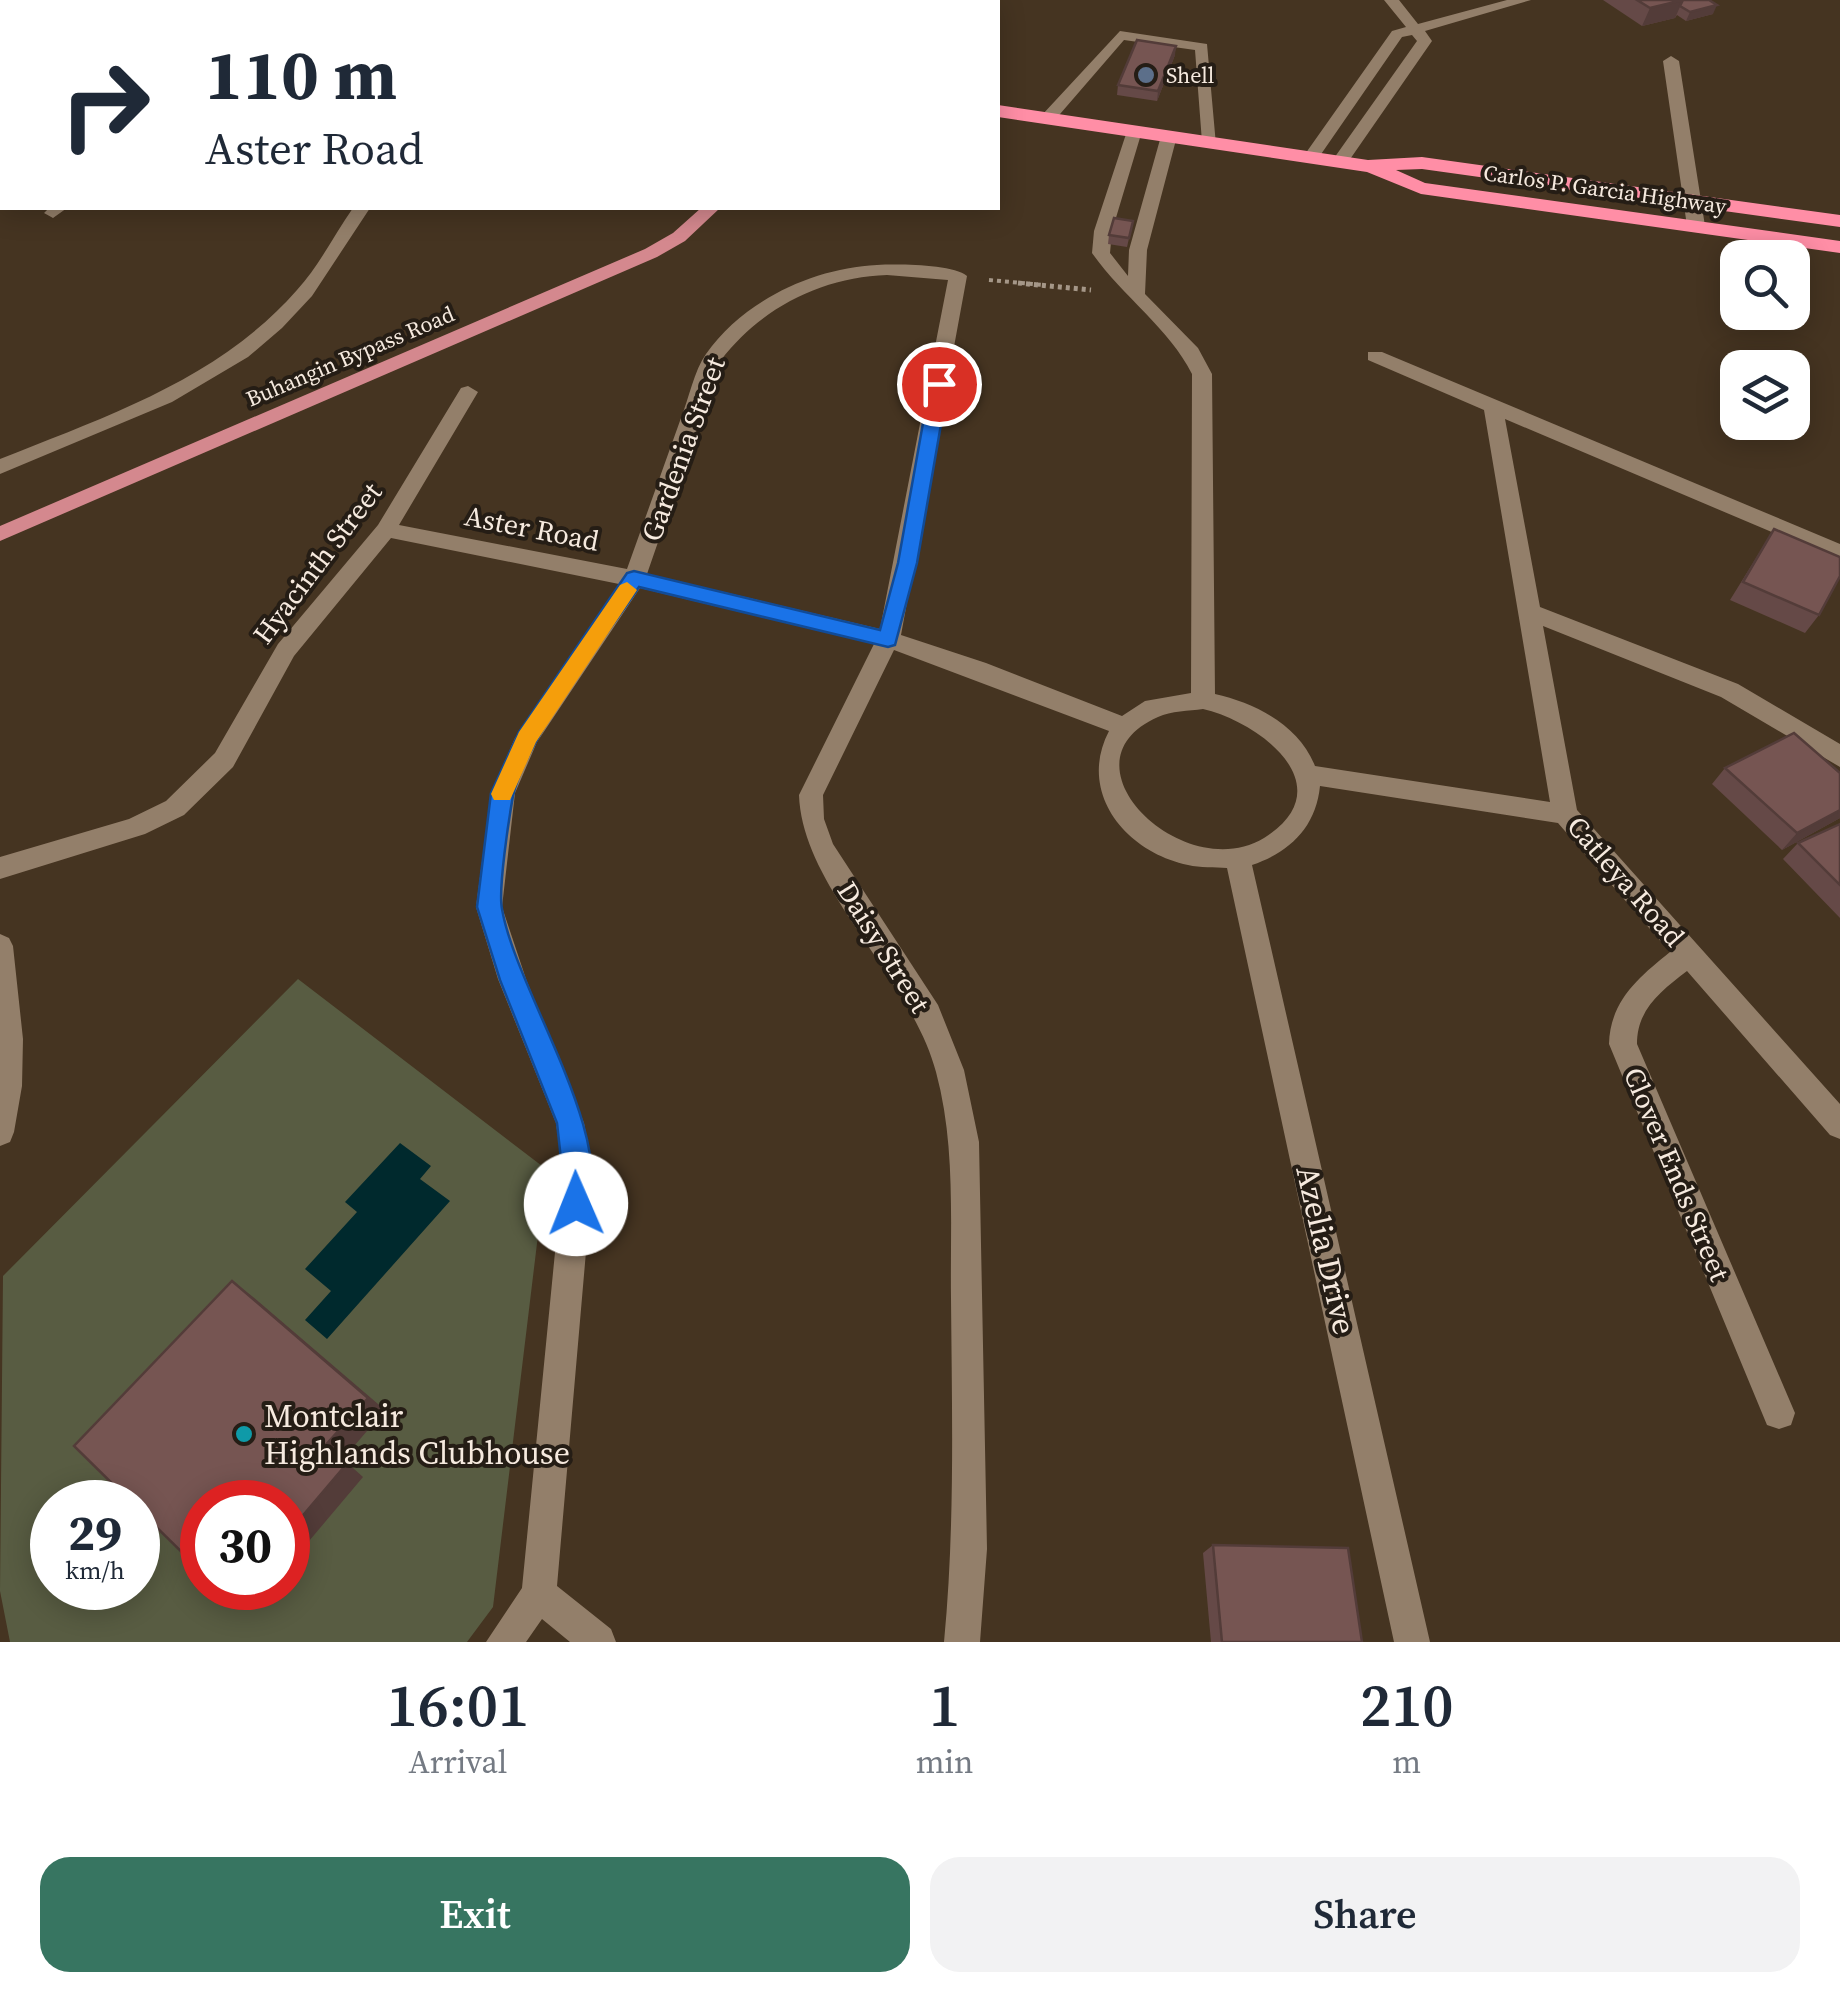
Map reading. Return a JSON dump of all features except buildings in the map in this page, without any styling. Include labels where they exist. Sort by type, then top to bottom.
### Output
[{"type":"highway","name":"Carlos P. Garcia Highway","points":[[1000,111],[1368,166],[1422,163],[1840,220]]},
{"type":"highway","name":"Carlos P. Garcia Highway","points":[[1368,166],[1422,188],[1840,247]]},
{"type":"main road","name":"Buhangin Bypass Road","points":[[0,534],[651,253],[679,236],[708,210]]},
{"type":"street","points":[[1340,162],[1424,41],[1390,0]]},
{"type":"street","points":[[1311,157],[1398,34],[1524,0]]},
{"type":"street","points":[[1048,118],[1120,35],[1202,47],[1210,142]]},
{"type":"street","points":[[1670,60],[1696,226]]},
{"type":"street","points":[[1134,131],[1108,216],[1102,253],[1115,273],[1191,352],[1202,374],[1206,404],[1202,700]]},
{"type":"street","points":[[1137,293],[1137,261],[1169,136]]},
{"type":"street","points":[[0,466],[164,398],[266,332],[306,293],[359,210]]},
{"type":"street","points":[[1108,216],[1146,222]]},
{"type":"street","name":"Gardenia Street","points":[[539,1594],[578,1171],[570,1123],[512,980],[489,907],[502,793],[527,738],[634,578],[712,359],[738,324],[802,290],[864,271],[958,276]]},
{"type":"street","name":"Daisy Street","points":[[958,276],[908,563],[888,640],[812,795],[812,819],[822,848],[928,1014],[950,1070],[964,1142],[970,1548],[962,1642]]},
{"type":"street","points":[[1375,356],[1840,553]]},
{"type":"street","name":"Hyacinth Street","points":[[0,868],[136,826],[175,808],[224,760],[286,650],[386,530],[468,392]]},
{"type":"street","name":"Catleya Road","points":[[1492,406],[1564,814],[1840,1125]]},
{"type":"street","name":"Aster Road","points":[[386,530],[634,578],[888,640],[992,674],[1124,727]]},
{"type":"street","points":[[1529,612],[1664,662],[1755,704],[1840,756]]},
{"type":"street","points":[[1202,700],[1248,712],[1268,724],[1286,738],[1306,774],[1308,797],[1300,818],[1286,836],[1264,850],[1238,858],[1209,860],[1182,854],[1156,843],[1117,808],[1108,786],[1111,744],[1124,727],[1150,708],[1202,700]]},
{"type":"street","points":[[1306,774],[1564,814]]},
{"type":"street","name":"Azelia Drive","points":[[1238,858],[1412,1642]]},
{"type":"street","points":[[0,946],[10,1042],[8,1101],[0,1132]]},
{"type":"street","name":"Clover Ends Street","points":[[1689,952],[1635,999],[1621,1028],[1623,1044],[1779,1414]]},
{"type":"street","points":[[504,1642],[539,1594],[598,1642]]},
{"type":"path","points":[[958,276],[1137,293]]},
{"type":"green space","points":[[298,979],[546,1169],[493,1607],[467,1642],[10,1642],[0,1591],[3,1276]]},
{"type":"water","points":[[400,1143],[431,1166],[420,1179],[450,1201],[327,1339],[305,1320],[331,1291],[305,1269],[357,1212],[345,1202]]},
{"type":"slow traffic","points":[[502,794],[527,738],[627,590]]},
{"type":"place","name":"Shell","points":[[1146,75]]},
{"type":"place","name":"Montclair Highlands Clubhouse","points":[[244,1434]]},
{"type":"route","points":[[576,1204],[578,1171],[570,1123],[512,980],[489,907],[502,793],[527,738],[634,578],[888,640],[908,563],[939,384]]}]
